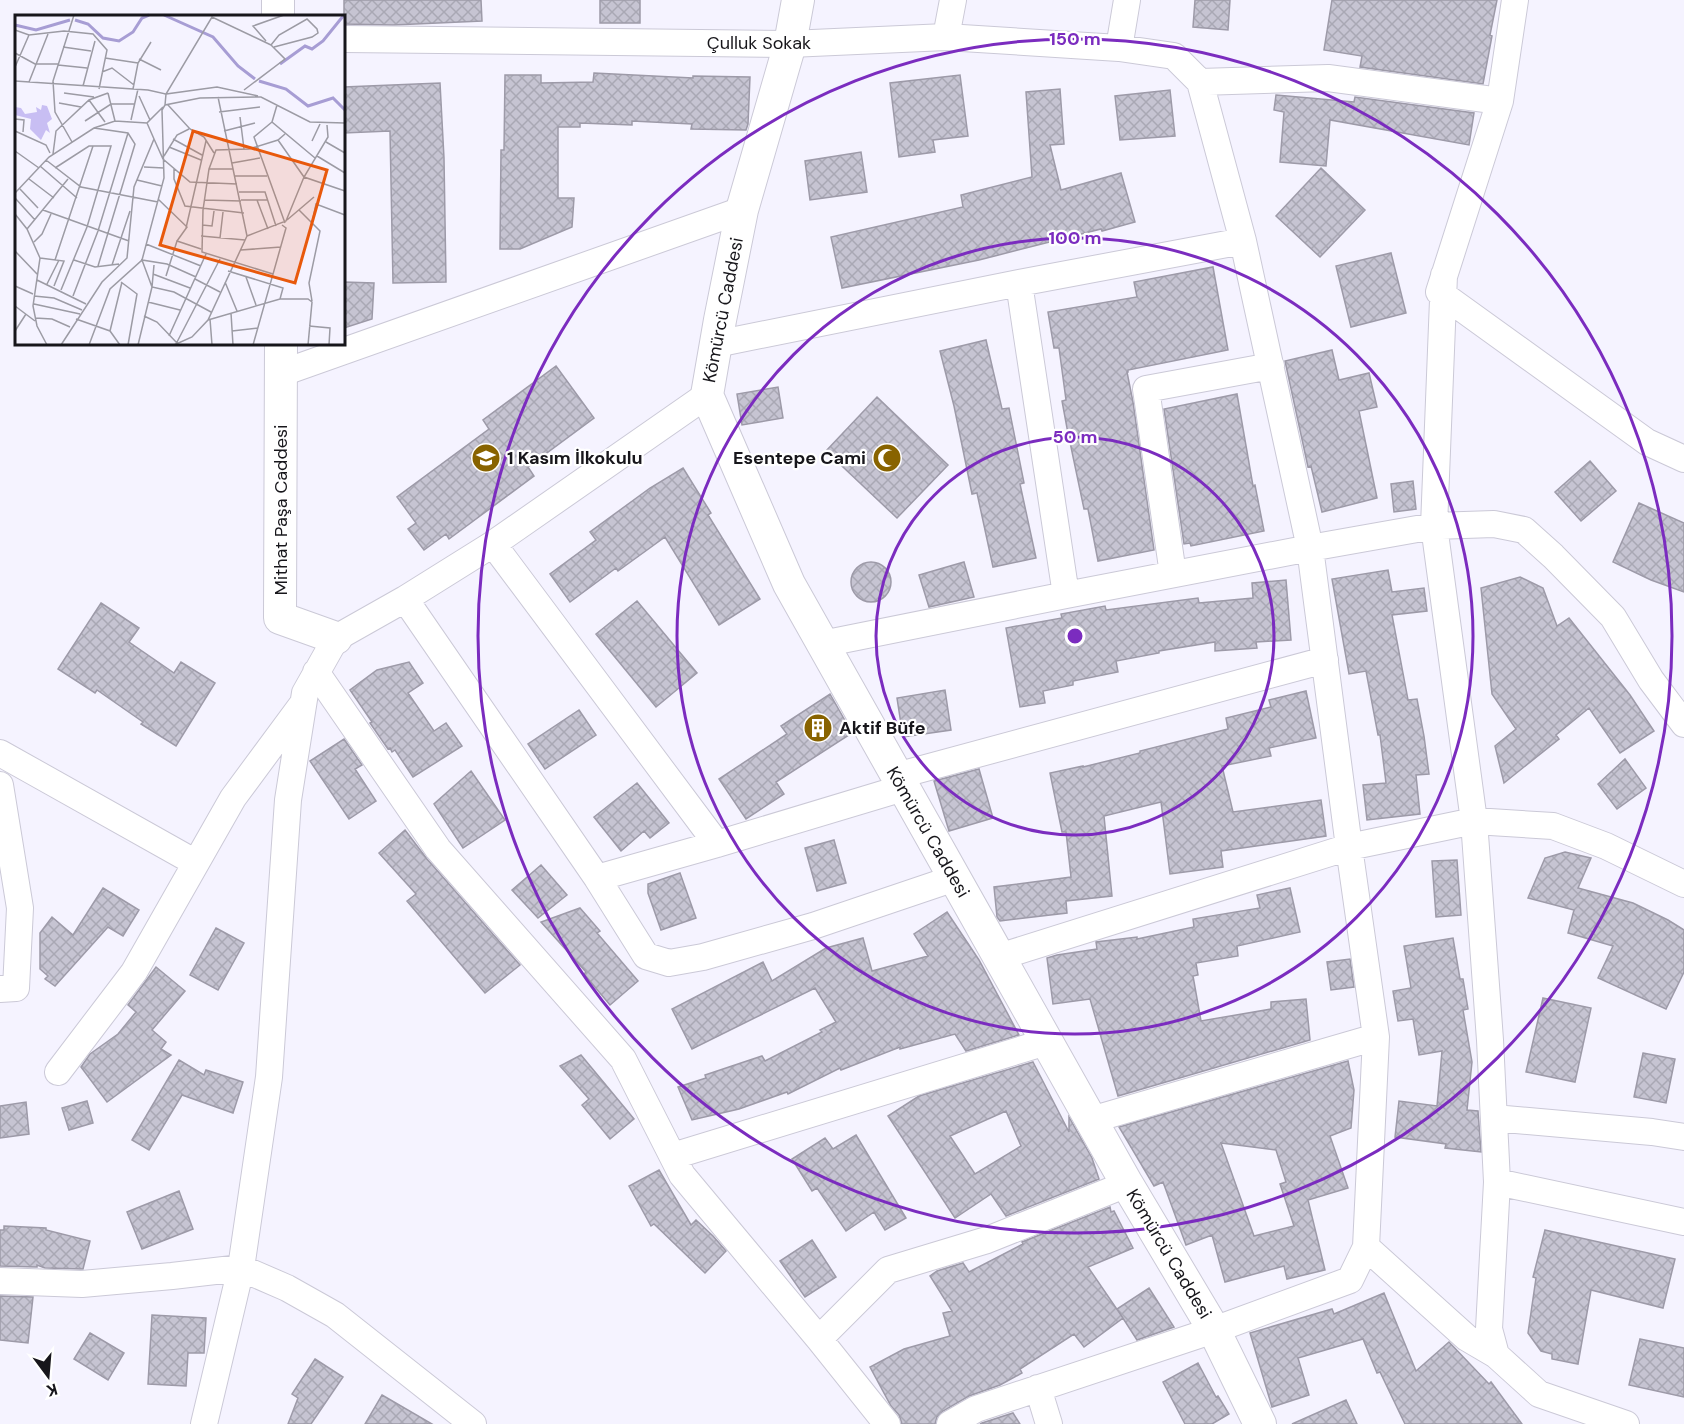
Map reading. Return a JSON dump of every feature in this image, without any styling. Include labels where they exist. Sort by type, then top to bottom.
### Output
[{"type":"street","name":"Kömürcü Caddesi","points":[[798,0],[790,44],[742,210],[708,395],[789,584],[1046,1042],[1214,1330],[1260,1424]]},
{"type":"street","points":[[946,37],[953,0]]},
{"type":"street","points":[[1119,48],[1127,0]]},
{"type":"street","points":[[1496,1355],[1489,1329],[1497,1182],[1474,821],[1434,526],[1444,285],[1500,101],[1515,0]]},
{"type":"street","name":"Çulluk Sokak","points":[[345,39],[790,44],[946,37],[1119,48],[1174,56],[1200,82]]},
{"type":"street","points":[[950,1424],[975,1409],[1214,1330],[1350,1280],[1366,1247],[1376,1037],[1310,549],[1243,240],[1200,82],[1328,78],[1500,101]]},
{"type":"street","points":[[345,338],[742,210]]},
{"type":"street","points":[[716,344],[1243,240]]},
{"type":"street","points":[[1019,283],[1066,595]]},
{"type":"street","points":[[1444,285],[1647,442],[1684,459]]},
{"type":"street","points":[[282,358],[322,345]]},
{"type":"street","name":"Mithat Paşa Caddesi","points":[[282,358],[280,618],[336,638]]},
{"type":"street","points":[[1173,574],[1146,389],[1271,366]]},
{"type":"street","points":[[204,1424],[241,1268],[269,1077],[288,800],[305,693],[336,638],[405,599],[493,544],[708,395]]},
{"type":"street","points":[[822,644],[1173,574],[1434,526],[1494,524],[1524,530],[1613,617],[1652,681],[1684,724]]},
{"type":"street","points":[[493,544],[717,844]]},
{"type":"street","points":[[405,599],[597,878],[646,956],[669,963],[703,957],[813,926],[955,878]]},
{"type":"street","points":[[597,878],[717,844],[900,782],[1325,660]]},
{"type":"street","points":[[316,672],[438,849],[623,1059],[682,1175],[887,1424]]},
{"type":"street","points":[[58,1072],[134,972],[233,798],[303,704]]},
{"type":"street","points":[[0,753],[196,863]]},
{"type":"street","points":[[0,785],[20,908],[16,988],[0,989]]},
{"type":"street","points":[[999,957],[1349,847],[1474,821],[1553,826],[1606,846],[1684,884]]},
{"type":"street","points":[[1091,1120],[1376,1037]]},
{"type":"street","points":[[673,1155],[1046,1042]]},
{"type":"street","points":[[1494,1118],[1684,1137]]},
{"type":"street","points":[[1497,1182],[1684,1222]]},
{"type":"street","points":[[819,1339],[888,1270],[987,1240],[1127,1184]]},
{"type":"street","points":[[1366,1247],[1467,1338],[1496,1355],[1539,1394],[1626,1424]]},
{"type":"street","points":[[0,1281],[82,1284],[241,1268],[287,1288],[335,1316],[473,1424]]},
{"type":"street","points":[[1038,1388],[1048,1424]]},
{"type":"building","points":[[344,0],[481,0],[482,21],[393,25],[345,24]]},
{"type":"building","points":[[600,0],[640,0],[640,23],[600,23]]},
{"type":"building","points":[[1195,0],[1230,0],[1228,30],[1193,27]]},
{"type":"building","points":[[1332,0],[1497,0],[1483,84],[1360,67],[1362,56],[1324,50]]},
{"type":"building","points":[[594,73],[693,78],[693,76],[750,77],[746,130],[691,129],[692,124],[632,121],[632,125],[580,123],[580,127],[558,127],[558,198],[574,198],[572,227],[520,249],[500,249],[501,150],[504,150],[505,75],[541,75],[541,83],[593,82]]},
{"type":"building","points":[[960,75],[968,136],[933,140],[935,152],[899,157],[890,83]]},
{"type":"building","points":[[440,83],[446,282],[393,283],[390,131],[345,133],[345,87]]},
{"type":"building","points":[[1060,89],[1064,144],[1050,145],[1061,190],[1121,173],[1135,222],[979,260],[842,288],[831,237],[963,207],[961,195],[1032,177],[1026,92]]},
{"type":"building","points":[[1170,90],[1175,136],[1120,140],[1115,96]]},
{"type":"building","points":[[1276,95],[1354,102],[1355,97],[1474,113],[1469,145],[1330,120],[1326,166],[1280,162],[1284,112],[1274,110]]},
{"type":"building","points":[[861,152],[867,192],[810,200],[805,161]]},
{"type":"building","points":[[1321,168],[1365,210],[1320,257],[1276,216]]},
{"type":"building","points":[[1391,253],[1406,313],[1351,327],[1336,266]]},
{"type":"building","points":[[1213,267],[1228,350],[1127,372],[1154,550],[1098,561],[1088,509],[1084,509],[1067,428],[1062,401],[1066,400],[1059,348],[1054,348],[1048,312],[1137,297],[1134,282]]},
{"type":"building","points":[[345,282],[374,283],[372,319],[345,328]]},
{"type":"building","points":[[986,340],[1002,409],[1009,408],[1024,483],[1020,484],[1036,558],[993,567],[977,493],[972,494],[940,351]]},
{"type":"building","points":[[1332,350],[1339,380],[1369,373],[1377,407],[1359,411],[1377,498],[1322,512],[1311,466],[1308,467],[1285,361]]},
{"type":"building","name":"1 Kasım İlkokulu","points":[[556,366],[594,418],[528,467],[534,476],[449,539],[446,534],[424,550],[408,529],[416,523],[397,497],[489,429],[483,420]]},
{"type":"building","points":[[778,387],[783,418],[742,425],[737,394]]},
{"type":"building","points":[[1237,394],[1253,486],[1255,485],[1264,531],[1191,546],[1190,543],[1184,544],[1164,409]]},
{"type":"building","name":"Esentepe Cami","points":[[877,397],[948,465],[897,518],[826,451]]},
{"type":"building","points":[[1590,461],[1616,491],[1581,521],[1555,492]]},
{"type":"building","points":[[683,468],[711,513],[708,515],[760,599],[719,625],[665,537],[618,571],[616,568],[570,602],[550,574],[596,540],[590,532],[650,488]]},
{"type":"building","points":[[1413,481],[1416,509],[1394,512],[1391,484]]},
{"type":"building","points":[[1639,503],[1684,523],[1684,592],[1613,562]]},
{"type":"building","points":[[871,562],[885,568],[891,582],[885,596],[871,602],[857,596],[851,582],[857,568]]},
{"type":"building","points":[[964,562],[974,597],[929,607],[919,575]]},
{"type":"building","points":[[1388,570],[1392,592],[1424,588],[1427,611],[1392,615],[1408,700],[1417,699],[1429,774],[1416,775],[1420,814],[1367,820],[1363,785],[1386,783],[1380,735],[1378,735],[1366,671],[1349,674],[1332,579]]},
{"type":"building","points":[[1520,577],[1543,588],[1557,626],[1569,618],[1630,695],[1654,731],[1620,753],[1589,708],[1556,735],[1559,739],[1504,783],[1495,746],[1516,729],[1492,694],[1481,588]]},
{"type":"building","points":[[1286,580],[1291,640],[1256,642],[1257,648],[1215,651],[1215,642],[1116,661],[1118,672],[1073,681],[1073,685],[1043,691],[1045,703],[1020,707],[1006,628],[1062,618],[1061,614],[1105,606],[1106,610],[1198,598],[1199,603],[1253,598],[1252,583]]},
{"type":"building","points":[[637,601],[697,673],[656,707],[596,634]]},
{"type":"building","points":[[101,603],[139,628],[129,642],[174,673],[181,662],[215,683],[176,746],[141,724],[143,722],[97,690],[95,693],[58,669]]},
{"type":"building","points":[[409,662],[423,683],[408,693],[434,731],[446,723],[462,746],[413,777],[395,750],[392,752],[390,748],[388,749],[350,690],[377,670]]},
{"type":"building","points":[[945,690],[951,730],[903,737],[897,698]]},
{"type":"building","points":[[1306,691],[1316,738],[1269,748],[1271,756],[1222,766],[1233,812],[1321,800],[1326,836],[1221,851],[1223,867],[1170,874],[1161,802],[1104,816],[1112,896],[1066,901],[1067,913],[1000,921],[997,917],[994,887],[1071,877],[1066,832],[1062,832],[1050,773],[1140,753],[1140,751],[1228,729],[1226,718],[1271,707],[1269,700]]},
{"type":"building","points":[[830,694],[852,733],[776,782],[784,794],[746,819],[719,779],[787,734],[781,726]]},
{"type":"building","points":[[579,710],[596,735],[545,769],[528,744]]},
{"type":"building","points":[[344,739],[362,765],[355,769],[376,801],[349,819],[310,761]]},
{"type":"building","points":[[1625,759],[1646,788],[1617,809],[1598,784]]},
{"type":"building","points":[[979,769],[993,818],[949,831],[934,781]]},
{"type":"building","points":[[471,771],[505,820],[463,848],[434,804]]},
{"type":"building","points":[[637,783],[669,823],[650,838],[644,831],[621,851],[594,817]]},
{"type":"building","points":[[405,830],[427,859],[520,965],[485,993],[407,901],[416,894],[379,853]]},
{"type":"building","points":[[834,840],[846,883],[817,891],[805,848]]},
{"type":"building","points":[[1565,852],[1591,858],[1578,888],[1633,903],[1684,930],[1684,972],[1666,1009],[1598,978],[1613,946],[1568,933],[1574,910],[1528,898],[1545,858]]},
{"type":"building","points":[[1457,860],[1461,915],[1436,917],[1432,861]]},
{"type":"building","points":[[541,865],[567,895],[538,918],[512,890]]},
{"type":"building","points":[[680,873],[696,918],[661,930],[648,893],[648,884]]},
{"type":"building","points":[[103,888],[139,910],[123,936],[108,927],[55,986],[45,979],[48,976],[40,969],[40,933],[52,917],[73,935]]},
{"type":"building","points":[[1290,888],[1300,932],[1237,946],[1238,956],[1196,963],[1198,975],[1193,976],[1201,1021],[1271,1009],[1271,1002],[1306,999],[1310,1040],[1118,1096],[1090,999],[1053,1004],[1047,958],[1097,949],[1096,942],[1137,937],[1137,939],[1194,927],[1193,919],[1260,908],[1257,895]]},
{"type":"building","points":[[580,908],[600,931],[597,933],[638,981],[610,1005],[584,974],[586,972],[541,922]]},
{"type":"building","points":[[947,912],[979,960],[1019,1035],[966,1051],[955,1034],[900,1049],[900,1047],[841,1070],[840,1068],[788,1094],[787,1092],[739,1109],[692,1120],[678,1087],[706,1078],[705,1075],[762,1056],[765,1061],[822,1032],[820,1030],[836,1022],[815,988],[692,1049],[672,1009],[763,962],[772,981],[826,948],[863,938],[872,971],[928,956],[914,934]]},
{"type":"building","points":[[216,928],[244,943],[218,990],[190,975]]},
{"type":"building","points":[[1453,938],[1468,1009],[1463,1010],[1472,1062],[1467,1110],[1478,1111],[1481,1152],[1445,1148],[1446,1144],[1395,1137],[1399,1101],[1437,1106],[1442,1051],[1419,1055],[1413,1019],[1398,1021],[1393,991],[1411,988],[1404,946]]},
{"type":"building","points":[[1350,959],[1354,987],[1331,990],[1327,962]]},
{"type":"building","points":[[156,967],[185,991],[152,1030],[166,1042],[161,1049],[171,1055],[107,1102],[81,1067],[90,1054],[118,1034],[136,1012],[128,1005]]},
{"type":"building","points":[[1543,998],[1591,1008],[1575,1082],[1526,1072]]},
{"type":"building","points":[[1643,1053],[1675,1059],[1666,1103],[1634,1097]]},
{"type":"building","points":[[581,1055],[634,1119],[610,1139],[582,1105],[589,1099],[560,1066]]},
{"type":"building","points":[[179,1060],[204,1075],[206,1070],[243,1082],[233,1113],[182,1095],[149,1150],[132,1140]]},
{"type":"building","points":[[1348,1061],[1354,1090],[1351,1128],[1330,1136],[1348,1188],[1308,1200],[1325,1270],[1287,1279],[1284,1266],[1225,1282],[1212,1235],[1186,1245],[1163,1182],[1154,1186],[1119,1127]],"holes":[[[1221,1143],[1276,1150],[1286,1182],[1280,1184],[1294,1226],[1254,1236]]]},
{"type":"building","points":[[1033,1062],[1069,1132],[1069,1117],[1092,1158],[1099,1179],[1006,1216],[991,1194],[955,1218],[888,1116],[919,1096]],"holes":[[[1006,1111],[1021,1146],[975,1174],[950,1136]]]},
{"type":"building","points":[[87,1101],[93,1123],[69,1130],[62,1108]]},
{"type":"building","points":[[26,1102],[29,1134],[0,1138],[0,1106]]},
{"type":"building","points":[[856,1135],[906,1218],[885,1230],[874,1212],[846,1231],[817,1188],[812,1191],[792,1159],[825,1138],[833,1149]]},
{"type":"building","points":[[659,1170],[691,1225],[696,1220],[726,1251],[705,1273],[654,1224],[651,1226],[629,1186]]},
{"type":"building","points":[[179,1191],[193,1229],[142,1249],[127,1212]]},
{"type":"building","points":[[1110,1207],[1133,1248],[1088,1267],[1123,1318],[1084,1347],[1074,1334],[1020,1369],[1022,1373],[1000,1385],[969,1396],[943,1411],[937,1417],[935,1424],[902,1424],[870,1367],[904,1349],[950,1336],[943,1313],[952,1311],[930,1276],[937,1271],[963,1263],[969,1272],[1023,1244],[1022,1242]]},
{"type":"building","points":[[4,1226],[46,1228],[46,1230],[90,1241],[83,1269],[45,1268],[37,1265],[37,1267],[0,1266],[0,1230],[4,1230]]},
{"type":"building","points":[[1545,1230],[1675,1259],[1663,1308],[1591,1290],[1578,1364],[1552,1359],[1552,1354],[1541,1351],[1528,1333],[1536,1278],[1533,1277]]},
{"type":"building","points":[[812,1240],[836,1277],[805,1297],[780,1261]]},
{"type":"building","points":[[1149,1288],[1174,1327],[1137,1340],[1117,1309]]},
{"type":"building","points":[[1384,1293],[1416,1371],[1449,1342],[1489,1384],[1491,1382],[1522,1424],[1405,1424],[1380,1372],[1377,1373],[1363,1339],[1298,1358],[1309,1395],[1272,1407],[1250,1333],[1332,1309],[1334,1314]]},
{"type":"building","points":[[0,1296],[33,1297],[28,1343],[0,1340]]},
{"type":"building","points":[[152,1315],[206,1318],[204,1353],[188,1353],[186,1386],[148,1384]]},
{"type":"building","points":[[90,1333],[124,1353],[108,1380],[74,1359]]},
{"type":"building","points":[[1640,1339],[1684,1348],[1684,1397],[1629,1385]]},
{"type":"building","points":[[315,1359],[343,1377],[311,1424],[288,1424],[298,1398],[292,1394]]},
{"type":"building","points":[[1198,1363],[1216,1397],[1218,1396],[1229,1414],[1212,1424],[1185,1424],[1163,1382]]},
{"type":"building","points":[[382,1395],[432,1424],[365,1424]]},
{"type":"building","points":[[1346,1400],[1357,1424],[1292,1424]]},
{"type":"building","points":[[1013,1413],[1020,1424],[980,1424],[982,1423]]},
{"type":"place","name":"1 Kasım İlkokulu","points":[[486,458]]},
{"type":"place","name":"Esentepe Cami","points":[[887,458]]},
{"type":"place","name":"Aktif Büfe","points":[[818,728]]}]
